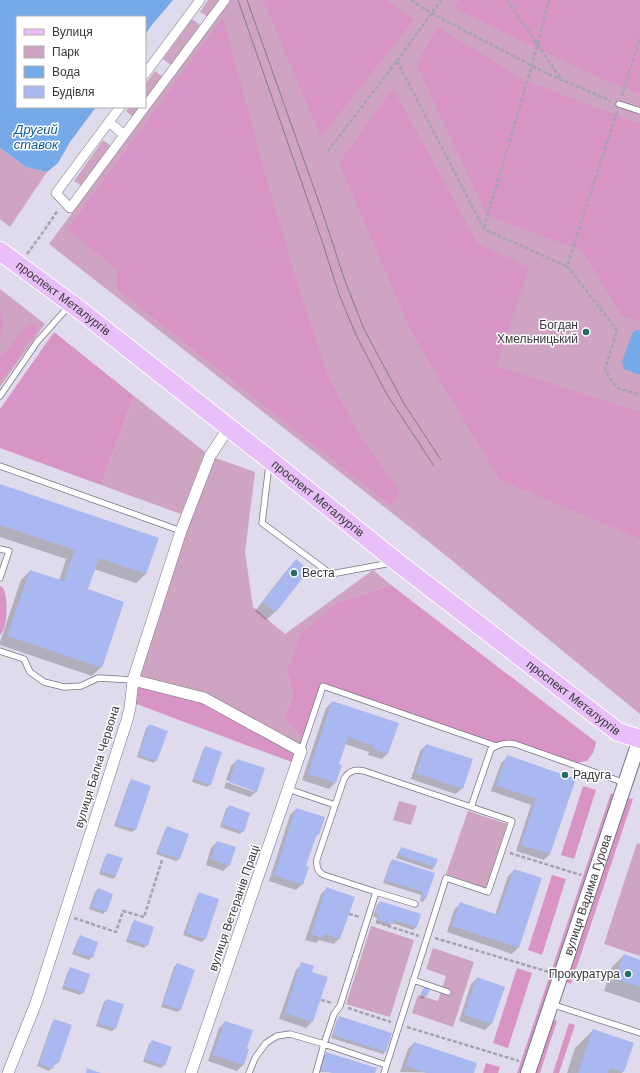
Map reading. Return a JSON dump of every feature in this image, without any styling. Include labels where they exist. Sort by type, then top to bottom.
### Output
[{"type":"main road","name":"проспект Металургів","points":[[0,252],[71,303],[397,562],[618,732],[640,739]]},
{"type":"street","points":[[146,73],[200,0]]},
{"type":"street","points":[[146,106],[224,0]]},
{"type":"street","points":[[119,108],[56,193],[70,208],[144,108]]},
{"type":"street","points":[[109,122],[124,135]]},
{"type":"street","name":"вулиця Балка Червона","points":[[8,1073],[36,1003],[130,708],[132,680],[181,531],[210,456],[228,427]]},
{"type":"street","points":[[132,680],[204,698],[301,751]]},
{"type":"street","name":"вулиця Вадима Гурова","points":[[530,1069],[640,739]]},
{"type":"street","name":"вулиця Ветеранів Праці","points":[[191,1073],[301,751]]},
{"type":"lane","points":[[619,104],[640,111]]},
{"type":"lane","points":[[0,396],[37,342],[71,303]]},
{"type":"lane","points":[[270,460],[262,523],[331,574],[397,562]]},
{"type":"lane","points":[[0,466],[181,531]]},
{"type":"lane","points":[[0,549],[9,551],[0,578]]},
{"type":"lane","points":[[0,651],[24,659],[30,672],[44,682],[64,687],[81,686],[98,678],[132,680]]},
{"type":"lane","points":[[301,751],[324,686],[496,746]]},
{"type":"lane","points":[[471,807],[491,749],[502,744],[512,743],[625,783]]},
{"type":"lane","points":[[386,1072],[386,1064],[446,878],[488,892],[512,821],[364,770],[351,771],[344,779],[317,859],[317,869],[324,875],[415,904]]},
{"type":"lane","points":[[288,789],[335,805]]},
{"type":"lane","points":[[316,1073],[334,1014],[340,1006],[376,892]]},
{"type":"lane","points":[[414,980],[448,992]]},
{"type":"lane","points":[[551,1004],[640,1033]]},
{"type":"lane","points":[[249,1073],[255,1058],[266,1043],[277,1036],[290,1034],[386,1064]]},
{"type":"path","points":[[411,0],[431,13],[548,74],[619,104]]},
{"type":"path","points":[[328,151],[397,61],[441,0]]},
{"type":"path","points":[[507,0],[561,79]]},
{"type":"path","points":[[484,229],[532,65],[549,0]]},
{"type":"path","points":[[567,266],[640,37]]},
{"type":"path","points":[[397,61],[484,229],[567,266],[617,330],[605,369],[609,378],[618,388],[640,395]]},
{"type":"path","points":[[18,265],[64,202]]},
{"type":"path","points":[[502,851],[593,879]]},
{"type":"path","points":[[64,914],[116,932],[123,911],[144,917],[162,860]]},
{"type":"path","points":[[349,914],[422,937],[427,935],[561,976]]},
{"type":"path","points":[[321,1000],[399,1024],[530,1069]]},
{"type":"green space","points":[[208,0],[221,0],[208,17],[200,12]]},
{"type":"green space","points":[[230,0],[640,0],[640,714],[434,546],[49,244]]},
{"type":"green space","points":[[192,19],[200,25],[171,65],[163,59]]},
{"type":"green space","points":[[155,71],[163,77],[146,100],[146,83]]},
{"type":"green space","points":[[128,108],[140,108],[133,117],[126,111]]},
{"type":"green space","points":[[103,140],[111,146],[82,186],[74,181]]},
{"type":"green space","points":[[0,148],[26,167],[47,172],[10,227],[0,219]]},
{"type":"green space","points":[[0,289],[45,324],[0,387]]},
{"type":"green space","points":[[134,396],[205,452],[181,514],[101,485]]},
{"type":"green space","points":[[210,456],[255,472],[245,552],[253,607],[285,634],[373,570],[391,585],[338,602],[287,672],[293,696],[284,718],[305,741],[301,751],[133,680]]},
{"type":"green space","points":[[399,801],[417,806],[411,825],[393,820]]},
{"type":"green space","points":[[468,811],[507,824],[486,888],[446,874]]},
{"type":"green space","points":[[637,843],[640,844],[640,956],[604,944]]},
{"type":"green space","points":[[371,926],[414,940],[390,1017],[346,1004]]},
{"type":"green space","points":[[433,948],[474,962],[453,1027],[412,1013],[418,995],[438,1001],[446,976],[426,969]]},
{"type":"shaded area","points":[[263,0],[386,0],[414,20],[321,137]]},
{"type":"shaded area","points":[[459,0],[640,0],[640,94],[569,64],[454,8]]},
{"type":"shaded area","points":[[223,18],[269,188],[298,285],[328,376],[360,436],[400,491],[391,506],[117,289],[117,269],[67,230]]},
{"type":"shaded area","points":[[438,27],[526,81],[640,124],[640,321],[622,316],[582,251],[487,215],[416,64]]},
{"type":"shaded area","points":[[393,88],[478,244],[529,267],[496,366],[640,412],[640,539],[500,480],[408,325],[339,163]]},
{"type":"shaded area","points":[[0,308],[3,317],[3,324],[0,339]]},
{"type":"shaded area","points":[[35,324],[38,327],[34,336],[26,344],[16,362],[0,382],[0,356],[10,348],[18,335],[27,326]]},
{"type":"shaded area","points":[[54,332],[134,396],[101,485],[0,448],[0,409]]},
{"type":"shaded area","points":[[391,585],[596,742],[593,753],[587,761],[571,764],[515,744],[496,746],[324,687],[305,741],[284,718],[293,696],[287,672],[300,635],[338,602]]},
{"type":"shaded area","points":[[0,586],[4,590],[7,607],[5,626],[0,635]]},
{"type":"shaded area","points":[[133,680],[204,698],[301,751],[297,764],[131,702]]},
{"type":"shaded area","points":[[583,786],[596,790],[574,859],[561,855]]},
{"type":"shaded area","points":[[611,793],[614,795],[521,1073],[517,1073]]},
{"type":"shaded area","points":[[627,798],[633,799],[571,984],[566,982]]},
{"type":"shaded area","points":[[552,875],[566,879],[542,955],[528,950]]},
{"type":"shaded area","points":[[517,968],[532,973],[508,1048],[493,1043]]},
{"type":"shaded area","points":[[552,1019],[557,1021],[540,1073],[535,1073]]},
{"type":"shaded area","points":[[569,1023],[575,1025],[559,1073],[553,1073]]},
{"type":"shaded area","points":[[486,1063],[500,1067],[498,1073],[483,1073]]},
{"type":"water","name":"Другий ставок","points":[[0,0],[173,0],[146,34],[146,16],[16,16],[16,108],[95,108],[70,142],[58,163],[47,172],[26,167],[0,148]]},
{"type":"water","points":[[637,330],[640,330],[640,375],[624,369],[622,362],[632,334]]},
{"type":"building","points":[[0,484],[159,538],[146,574],[99,558],[88,589],[124,602],[102,668],[7,636],[30,570],[64,581],[75,550],[0,525]]},
{"type":"building","points":[[296,559],[309,570],[276,612],[263,602]]},
{"type":"building","points":[[332,701],[399,723],[388,754],[373,749],[374,746],[348,737],[339,764],[342,765],[336,783],[308,774]]},
{"type":"building","points":[[149,724],[168,731],[157,761],[139,755]]},
{"type":"building","points":[[426,744],[473,759],[463,789],[416,773]]},
{"type":"building","points":[[205,746],[222,752],[211,785],[194,779]]},
{"type":"building","points":[[507,755],[576,779],[550,854],[521,845],[536,799],[496,785]]},
{"type":"building","points":[[237,759],[265,768],[257,792],[229,782]]},
{"type":"building","points":[[131,779],[151,786],[136,830],[116,824]]},
{"type":"building","points":[[229,805],[250,813],[244,832],[222,824]]},
{"type":"building","points":[[296,808],[325,817],[319,835],[317,834],[306,866],[309,867],[303,885],[274,875]]},
{"type":"building","points":[[167,826],[189,834],[180,859],[158,852]]},
{"type":"building","points":[[217,841],[236,847],[230,866],[211,859]]},
{"type":"building","points":[[401,847],[438,859],[435,867],[399,855]]},
{"type":"building","points":[[107,853],[123,858],[116,876],[101,871]]},
{"type":"building","points":[[392,859],[435,873],[426,899],[422,898],[423,892],[385,880]]},
{"type":"building","points":[[514,869],[542,878],[519,948],[452,926],[460,902],[498,915]]},
{"type":"building","points":[[326,887],[355,897],[340,939],[324,933],[323,938],[311,934]]},
{"type":"building","points":[[98,888],[113,894],[107,912],[91,907]]},
{"type":"building","points":[[199,892],[219,899],[206,939],[186,933]]},
{"type":"building","points":[[380,901],[421,914],[417,927],[394,920],[393,924],[378,920],[379,915],[375,914]]},
{"type":"building","points":[[134,920],[154,927],[148,946],[128,939]]},
{"type":"building","points":[[80,935],[98,942],[93,958],[75,952]]},
{"type":"building","name":"Прокуратура","points":[[624,954],[640,960],[640,987],[615,979]]},
{"type":"building","points":[[301,962],[314,966],[312,972],[328,977],[313,1022],[285,1013]]},
{"type":"building","points":[[177,963],[195,970],[181,1010],[163,1004]]},
{"type":"building","points":[[70,967],[90,974],[84,993],[64,986]]},
{"type":"building","points":[[477,977],[505,987],[492,1024],[464,1015]]},
{"type":"building","points":[[424,987],[430,989],[427,996],[422,995]]},
{"type":"building","points":[[107,999],[124,1004],[116,1029],[98,1023]]},
{"type":"building","points":[[339,1016],[392,1033],[386,1052],[333,1035]]},
{"type":"building","points":[[54,1019],[72,1025],[59,1063],[55,1061],[53,1069],[39,1064]]},
{"type":"building","points":[[225,1021],[253,1030],[247,1048],[249,1049],[244,1065],[213,1055]]},
{"type":"building","points":[[593,1029],[634,1043],[624,1072],[610,1068],[608,1073],[578,1073]]},
{"type":"building","points":[[152,1040],[172,1047],[165,1066],[145,1059]]},
{"type":"building","points":[[414,1042],[477,1063],[474,1073],[426,1073],[406,1066]]},
{"type":"building","points":[[326,1052],[377,1068],[375,1073],[332,1073],[321,1070]]},
{"type":"building","points":[[87,1068],[101,1073],[86,1073]]},
{"type":"tram line","points":[[238,0],[339,294],[356,335],[386,393],[434,466]]},
{"type":"tram line","points":[[247,0],[321,208],[345,281],[364,329],[403,402],[441,460]]},
{"type":"place","name":"Богдан Хмельницький","points":[[586,332]]},
{"type":"place","name":"Веста","points":[[294,573]]},
{"type":"place","name":"Радуга","points":[[565,775]]},
{"type":"place","name":"Прокуратура","points":[[628,974]]}]
